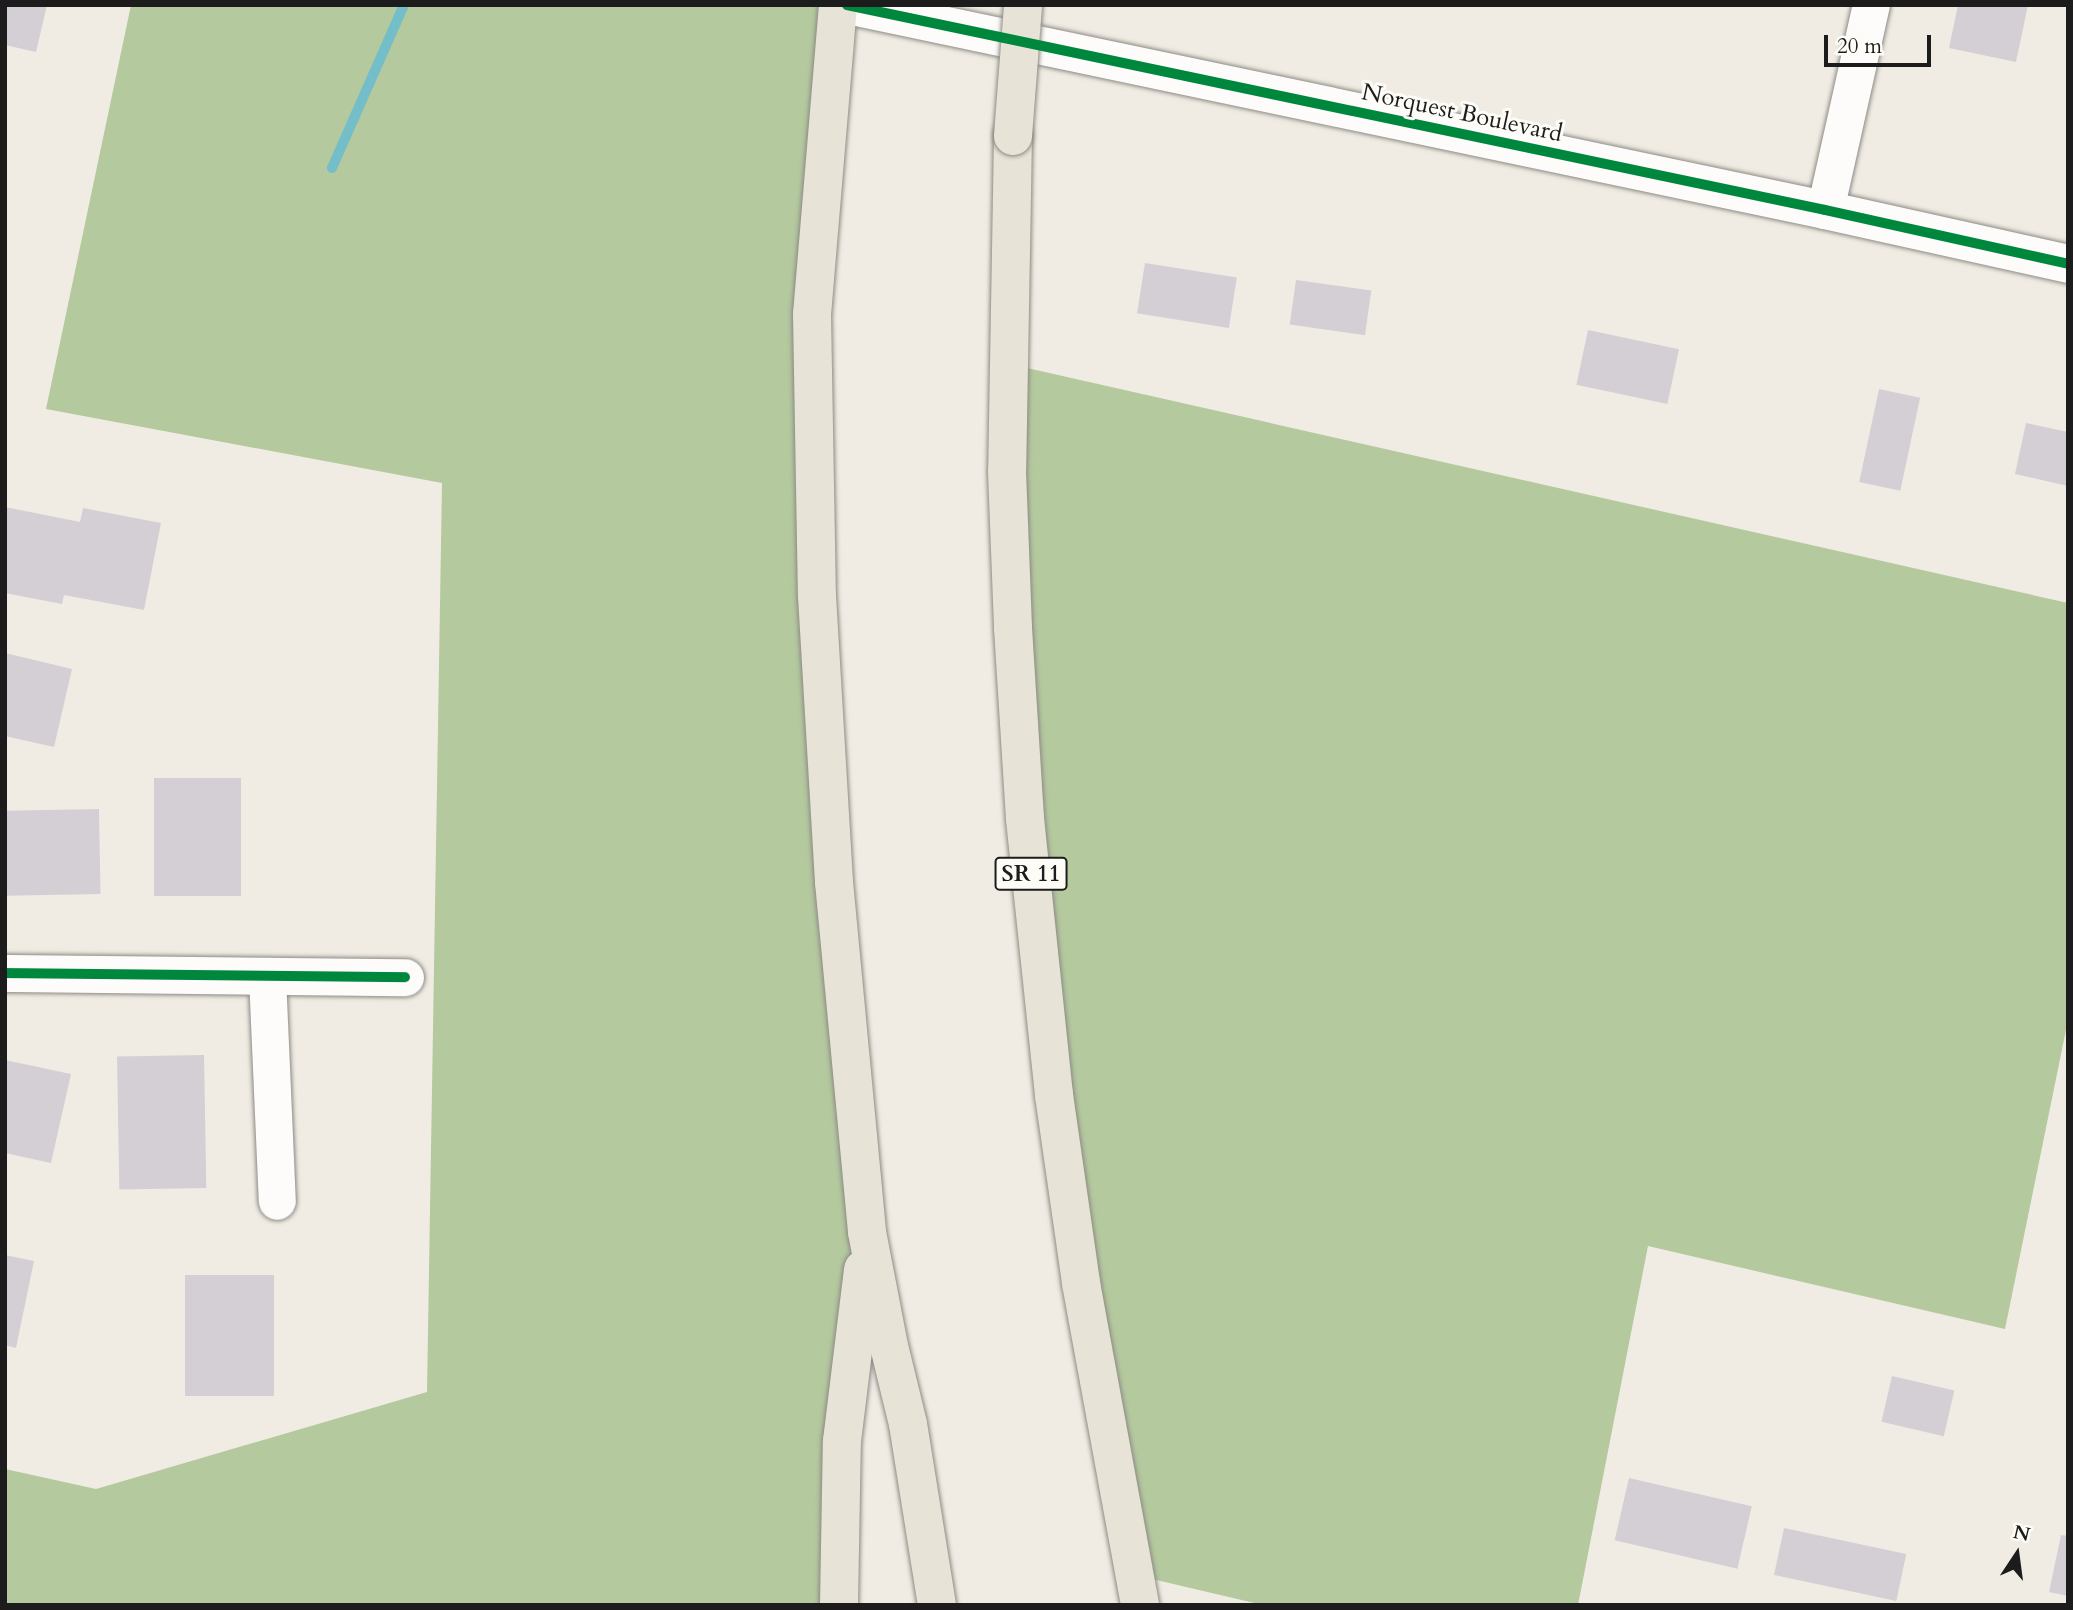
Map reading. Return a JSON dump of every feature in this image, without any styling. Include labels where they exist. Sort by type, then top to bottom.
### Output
[{"type":"highway","points":[[838,5],[812,314],[817,596],[834,882],[867,1232],[888,1346],[908,1424],[937,1605]]},
{"type":"highway","name":"SR 11","points":[[1023,5],[1013,136],[1007,471],[1013,628],[1026,819],[1054,1095],[1081,1283],[1140,1605]]},
{"type":"highway","points":[[839,1605],[842,1441],[867,1232]]},
{"type":"street","name":"Norquest Boulevard","points":[[847,5],[1825,210],[2068,264]]},
{"type":"street","points":[[1825,210],[1871,5]]},
{"type":"street","points":[[5,973],[405,976]]},
{"type":"street","points":[[267,976],[277,1201]]},
{"type":"green space","points":[[131,5],[838,5],[812,314],[867,1232],[839,1605],[5,1605],[5,1469],[96,1489],[427,1392],[442,483],[46,409]]},
{"type":"green space","points":[[1009,364],[2068,603],[2068,1020],[2005,1329],[1648,1246],[1578,1605],[1263,1605],[1135,1575],[1081,1283]]},
{"type":"building","points":[[5,5],[47,5],[36,52],[5,45]]},
{"type":"building","points":[[1958,5],[2028,5],[2016,62],[1949,48]]},
{"type":"building","points":[[1145,263],[1237,278],[1229,328],[1137,313]]},
{"type":"building","points":[[1296,280],[1371,291],[1365,335],[1290,325]]},
{"type":"building","points":[[1588,330],[1679,349],[1667,404],[1576,385]]},
{"type":"building","points":[[1879,389],[1920,398],[1900,491],[1859,482]]},
{"type":"building","points":[[2026,423],[2068,432],[2068,486],[2015,474]]},
{"type":"building","points":[[5,507],[80,522],[83,508],[161,523],[144,610],[64,595],[62,604],[5,593]]},
{"type":"building","points":[[5,653],[72,669],[54,747],[5,736]]},
{"type":"building","points":[[154,778],[241,778],[241,896],[154,896]]},
{"type":"building","points":[[99,809],[100,894],[6,896],[5,811]]},
{"type":"building","points":[[204,1055],[206,1188],[119,1189],[117,1057]]},
{"type":"building","points":[[5,1060],[71,1074],[51,1163],[5,1153]]},
{"type":"building","points":[[5,1255],[34,1261],[16,1348],[5,1345]]},
{"type":"building","points":[[185,1275],[274,1275],[274,1396],[185,1396]]},
{"type":"building","points":[[1892,1376],[1954,1390],[1944,1436],[1881,1422]]},
{"type":"building","points":[[1629,1478],[1752,1506],[1737,1569],[1615,1540]]},
{"type":"building","points":[[1784,1528],[1906,1554],[1896,1601],[1774,1575]]},
{"type":"building","points":[[2061,1535],[2068,1536],[2068,1596],[2049,1592]]},
{"type":"waterway","points":[[332,168],[404,5]]},
{"type":"cycle path","points":[[847,5],[1825,210],[2068,264]]},
{"type":"cycle path","points":[[5,973],[405,977]]}]
